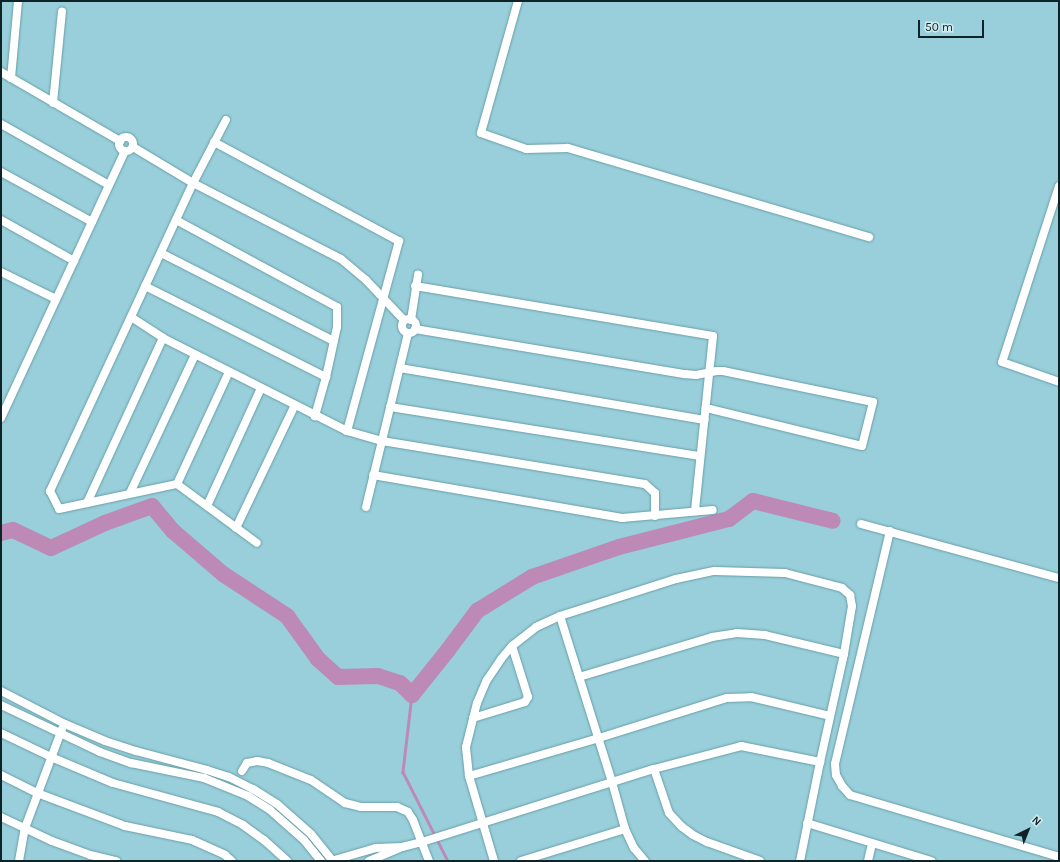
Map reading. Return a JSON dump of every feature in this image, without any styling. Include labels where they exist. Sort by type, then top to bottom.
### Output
[{"type":"street","points":[[11,78],[18,1]]},
{"type":"street","points":[[518,1],[481,133],[526,149],[568,148],[869,237]]},
{"type":"street","points":[[53,103],[62,11]]},
{"type":"street","points":[[1,72],[120,141]]},
{"type":"street","points":[[226,120],[193,183],[50,491],[59,509],[177,484],[257,543]]},
{"type":"street","points":[[1,124],[109,185]]},
{"type":"street","points":[[120,141],[124,138],[129,138],[133,147],[193,183],[341,259],[366,280],[408,320],[415,324],[400,368],[366,507]]},
{"type":"street","points":[[120,141],[120,146],[124,151]]},
{"type":"street","points":[[214,142],[399,241],[347,431]]},
{"type":"street","points":[[1,418],[124,151],[133,147]]},
{"type":"street","points":[[1,172],[92,222]]},
{"type":"street","points":[[1059,186],[1002,362],[1059,382]]},
{"type":"street","points":[[1,220],[74,261]]},
{"type":"street","points":[[176,220],[337,307],[337,327],[326,377],[315,416]]},
{"type":"street","points":[[161,252],[334,341]]},
{"type":"street","points":[[1,272],[56,299]]},
{"type":"street","points":[[418,275],[408,320],[402,328],[412,331],[686,374],[724,371],[873,402],[862,446],[706,408]]},
{"type":"street","points":[[145,286],[326,377]]},
{"type":"street","points":[[415,286],[713,336],[695,511]]},
{"type":"street","points":[[131,317],[163,338],[347,431],[382,441],[645,484],[655,493],[655,516]]},
{"type":"street","points":[[87,503],[163,338]]},
{"type":"street","points":[[130,493],[195,354]]},
{"type":"street","points":[[400,368],[705,420]]},
{"type":"street","points":[[177,484],[229,372]]},
{"type":"street","points":[[207,506],[261,388]]},
{"type":"street","points":[[236,528],[295,405]]},
{"type":"street","points":[[390,407],[700,456]]},
{"type":"street","points":[[373,475],[622,518],[713,510]]},
{"type":"street","points":[[861,524],[1059,578]]},
{"type":"street","points":[[890,532],[834,764],[836,775],[842,786],[850,795],[1059,857]]},
{"type":"street","points":[[494,861],[469,776],[466,747],[472,718],[487,680],[501,659],[512,646],[536,627],[560,616],[676,580],[715,571],[785,572],[842,588],[850,595],[852,606],[844,654],[800,861]]},
{"type":"street","points":[[560,616],[599,738],[625,829],[634,848],[645,861]]},
{"type":"street","points":[[579,677],[712,636],[737,633],[765,636],[844,654]]},
{"type":"street","points":[[472,718],[525,702],[528,697],[512,646]]},
{"type":"street","points":[[1,692],[64,724],[105,741],[136,752],[229,777],[253,789],[277,804],[311,834],[332,861],[384,847],[402,847]]},
{"type":"street","points":[[469,776],[599,738],[727,698],[751,697],[830,716]]},
{"type":"street","points":[[1,705],[100,752],[131,763],[204,778],[248,796],[270,810],[304,840],[321,861]]},
{"type":"street","points":[[19,861],[26,828],[37,793],[64,724]]},
{"type":"street","points":[[1,733],[51,757],[113,783],[218,812],[243,825],[264,840],[287,861]]},
{"type":"street","points":[[366,851],[369,861],[402,847],[482,824],[654,769],[741,746],[820,762]]},
{"type":"street","points":[[242,771],[247,763],[257,761],[268,763],[311,780],[345,803],[361,807],[397,807],[408,812],[429,861]]},
{"type":"street","points":[[654,769],[669,813],[680,826],[707,842],[760,861]]},
{"type":"street","points":[[1,776],[37,793],[125,826],[192,840],[225,855],[232,861]]},
{"type":"street","points":[[1,817],[84,853],[116,861]]},
{"type":"street","points":[[808,824],[932,861]]},
{"type":"street","points":[[521,861],[625,829]]},
{"type":"street","points":[[868,861],[872,843]]},
{"type":"waterway","points":[[1,533],[13,530],[51,548],[105,523],[152,506],[173,531],[223,574],[287,616],[318,659],[338,677],[378,676],[400,683],[412,695],[477,611],[532,577],[619,547],[729,519],[753,501],[833,521]]},
{"type":"waterway","points":[[412,695],[403,772],[448,861]]}]
